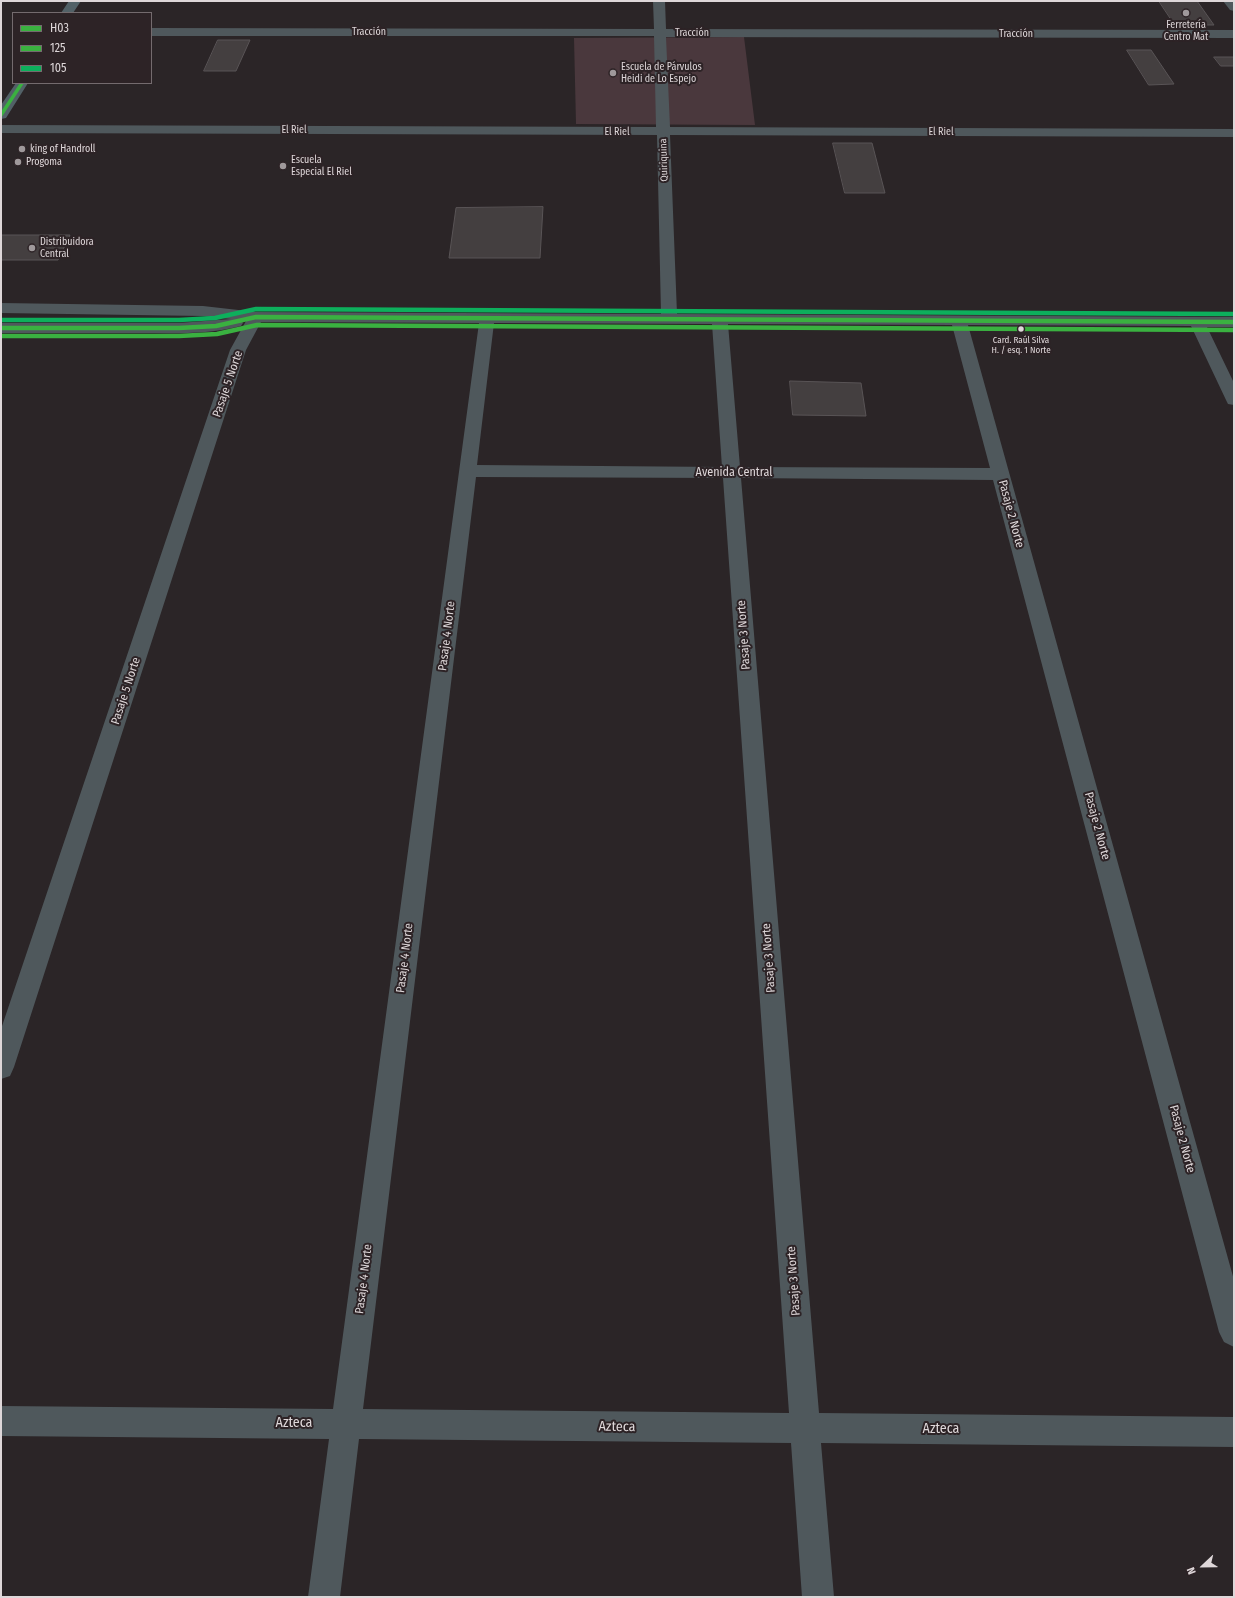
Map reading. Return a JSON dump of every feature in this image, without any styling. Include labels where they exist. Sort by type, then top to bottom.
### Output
[{"type":"main road","points":[[68,12],[75,1]]},
{"type":"main road","points":[[1,115],[21,84]]},
{"type":"street","name":"Quiriquina","points":[[659,1],[669,319]]},
{"type":"street","points":[[1229,1],[1234,8]]},
{"type":"street","name":"Tracción","points":[[152,32],[1234,34]]},
{"type":"street","name":"El Riel","points":[[1,129],[1234,133]]},
{"type":"street","points":[[1,308],[203,311],[256,318],[1234,322]]},
{"type":"street","points":[[2,329],[179,328],[216,326],[256,318]]},
{"type":"street","name":"Pasaje 5 Norte","points":[[1,1067],[238,350],[256,318]]},
{"type":"street","name":"Pasaje 4 Norte","points":[[324,1597],[487,319]]},
{"type":"street","name":"Pasaje 3 Norte","points":[[720,320],[818,1597]]},
{"type":"street","name":"Pasaje 2 Norte","points":[[959,321],[1234,1332]]},
{"type":"street","points":[[1197,322],[1234,400]]},
{"type":"street","name":"Avenida Central","points":[[468,471],[1001,474]]},
{"type":"street","name":"Azteca","points":[[1,1421],[1234,1432]]},
{"type":"shaded area","points":[[744,37],[755,125],[576,124],[574,38]]},
{"type":"building","name":"Ferretería Centro Mat","points":[[1159,1],[1197,1],[1214,25],[1175,25]]},
{"type":"building","points":[[218,40],[250,40],[236,71],[204,71]]},
{"type":"building","points":[[1127,50],[1151,50],[1174,84],[1149,85]]},
{"type":"building","points":[[1214,57],[1234,57],[1234,66],[1221,66]]},
{"type":"building","points":[[833,143],[872,143],[885,193],[845,193]]},
{"type":"building","points":[[543,207],[540,258],[449,258],[456,208]]},
{"type":"building","name":"Distribuidora Central","points":[[1,235],[70,235],[58,260],[1,260]]},
{"type":"building","points":[[790,381],[861,383],[866,416],[793,415]]},
{"type":"transit line","name":"H03","points":[[1,115],[21,84]]},
{"type":"transit line","name":"105","points":[[1,320],[179,320],[215,318],[256,309],[1234,314]]},
{"type":"transit line","name":"H03","points":[[1,328],[179,328],[216,326],[256,317],[1234,322]]},
{"type":"transit line","name":"125","points":[[1,336],[179,336],[217,334],[257,325],[1234,330]]},
{"type":"place","name":"Ferretería Centro Mat","points":[[1186,13]]},
{"type":"place","name":"Escuela de Párvulos Heidi de Lo Espejo","points":[[613,73]]},
{"type":"place","name":"king of Handroll","points":[[22,149]]},
{"type":"place","name":"Progoma","points":[[18,162]]},
{"type":"place","name":"Escuela Especial El Riel","points":[[283,166]]},
{"type":"place","name":"Distribuidora Central","points":[[32,248]]},
{"type":"place","name":"Card. Raúl Silva H. / esq. 1 Norte","points":[[1021,329]]}]
